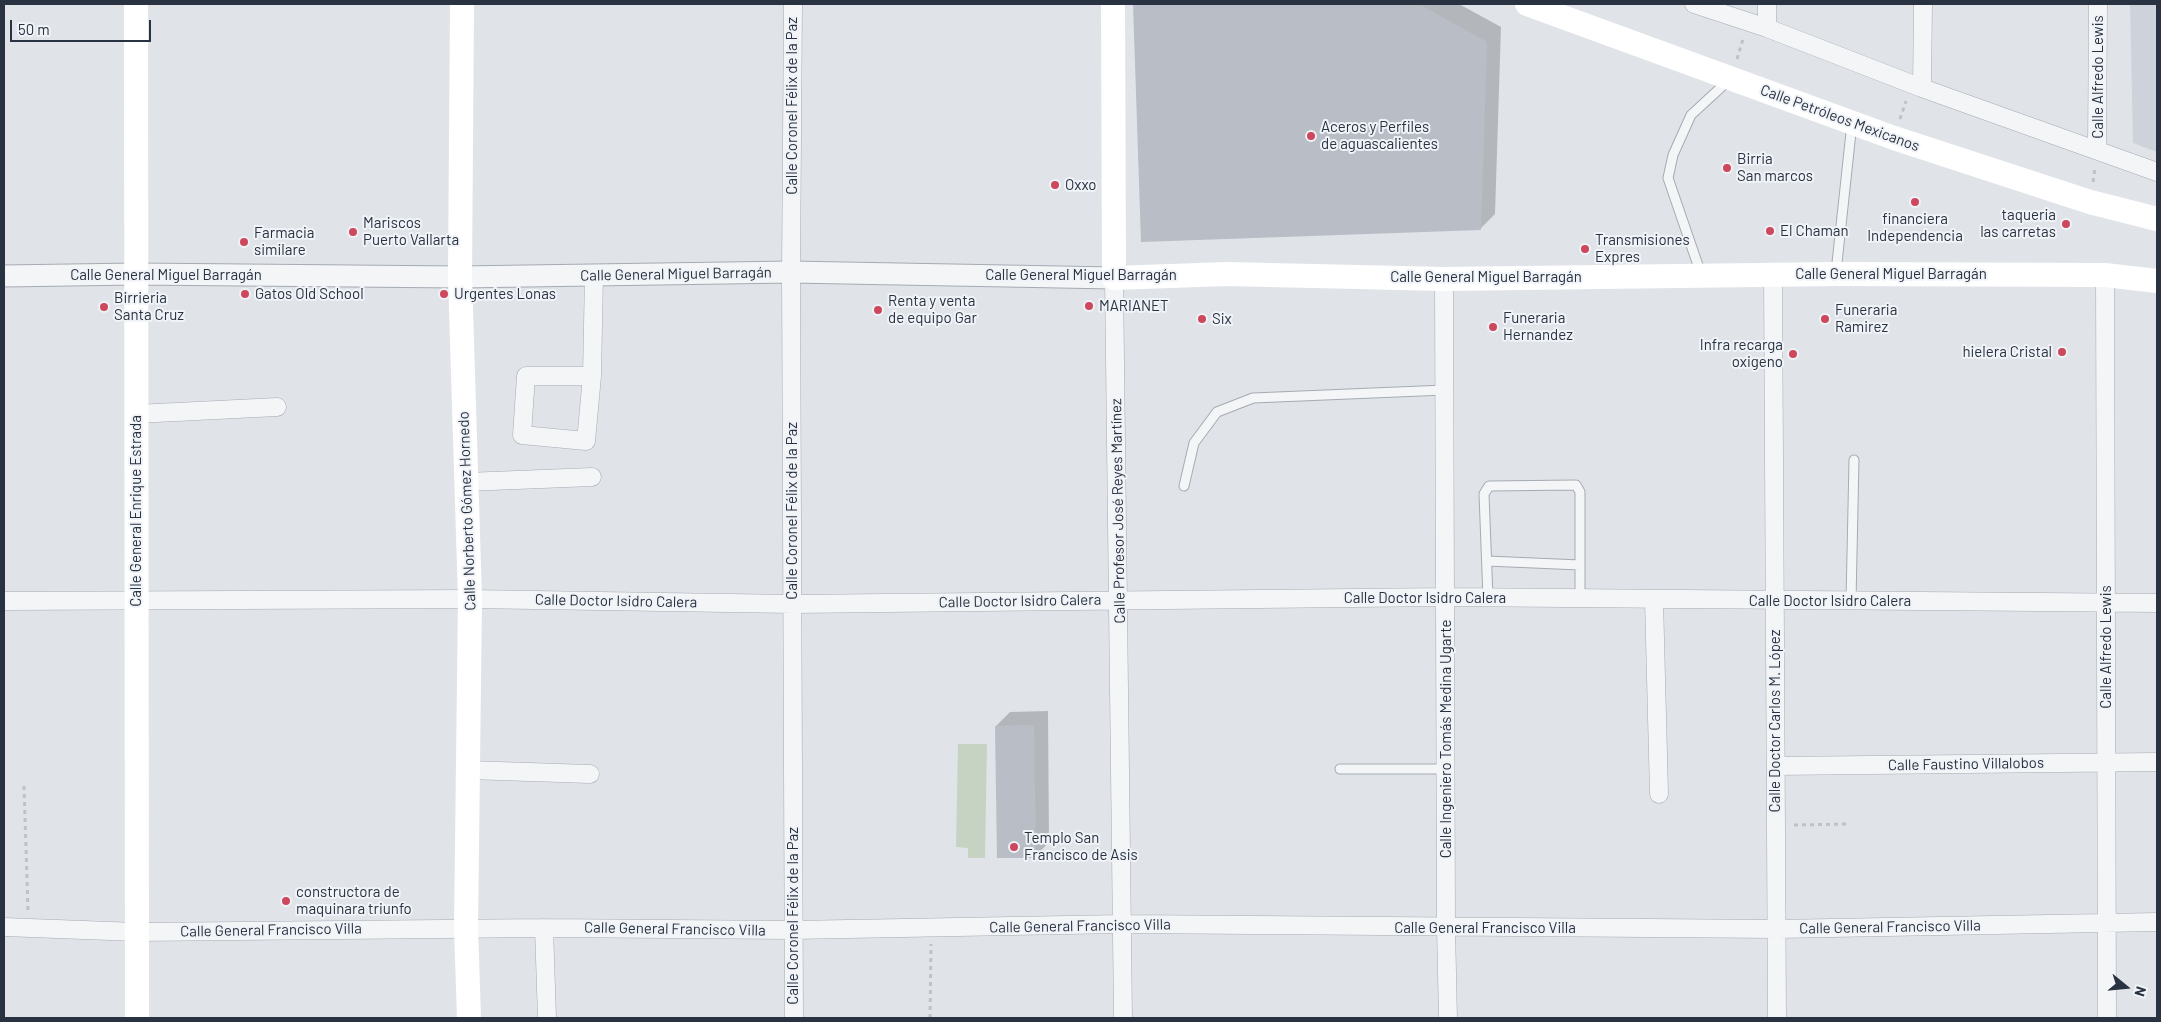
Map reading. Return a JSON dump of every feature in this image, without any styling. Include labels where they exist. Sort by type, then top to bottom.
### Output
[{"type":"main road","name":"Calle General Enrique Estrada","points":[[136,4],[137,1018]]},
{"type":"main road","name":"Calle Norberto Gómez Hornedo","points":[[462,4],[460,277],[470,599],[466,928],[469,1018]]},
{"type":"main road","name":"Calle Profesor José Reyes Martínez","points":[[1112,4],[1114,278]]},
{"type":"main road","name":"Calle Petróleos Mexicanos","points":[[1527,4],[1894,138],[2090,202],[2157,219]]},
{"type":"main road","name":"Calle General Miguel Barragán","points":[[1114,278],[1226,274],[1444,279],[1835,274],[2104,275],[2157,281]]},
{"type":"street","name":"Calle Coronel Félix de la Paz","points":[[793,4],[791,272],[794,1018]]},
{"type":"street","points":[[1694,4],[1767,28],[1916,86],[2157,172]]},
{"type":"street","points":[[1767,4],[1767,28]]},
{"type":"street","points":[[1916,86],[1923,4]]},
{"type":"street","name":"Calle Alfredo Lewis","points":[[2097,150],[2098,4]]},
{"type":"street","name":"Calle General Miguel Barragán","points":[[4,276],[136,274],[460,277],[791,272],[1114,278]]},
{"type":"street","points":[[592,376],[526,376],[522,435],[526,437],[586,441],[592,376],[594,274]]},
{"type":"street","name":"Calle Doctor Carlos M. López","points":[[1773,274],[1777,1018]]},
{"type":"street","name":"Calle Alfredo Lewis","points":[[2104,275],[2107,1018]]},
{"type":"street","name":"Calle Profesor José Reyes Martínez","points":[[1114,278],[1123,1018]]},
{"type":"street","name":"Calle Ingeniero Tomás Medina Ugarte","points":[[1444,279],[1446,928],[1448,1018]]},
{"type":"street","points":[[136,414],[277,407]]},
{"type":"street","points":[[466,482],[592,477]]},
{"type":"street","name":"Calle Doctor Isidro Calera","points":[[4,601],[470,599],[792,604],[1488,598],[2157,603]]},
{"type":"street","points":[[1654,600],[1659,794]]},
{"type":"street","name":"Calle Faustino Villalobos","points":[[1776,766],[2157,762]]},
{"type":"street","points":[[468,770],[590,774]]},
{"type":"street","name":"Calle General Francisco Villa","points":[[4,927],[28,926],[137,932],[466,928],[794,930],[1122,924],[1446,928],[1778,929],[2157,922]]},
{"type":"street","points":[[544,928],[547,1018]]},
{"type":"lane","points":[[1702,275],[1668,178],[1673,155],[1691,116],[1730,78]]},
{"type":"lane","points":[[1835,274],[1852,123]]},
{"type":"lane","points":[[1184,486],[1194,443],[1217,412],[1253,398],[1445,390]]},
{"type":"lane","points":[[1851,601],[1854,460]]},
{"type":"lane","points":[[1488,598],[1484,494],[1490,486],[1576,485],[1580,492],[1580,599]]},
{"type":"lane","points":[[1487,561],[1580,565]]},
{"type":"lane","points":[[1340,769],[1446,769]]},
{"type":"path","points":[[1730,78],[1749,22]]},
{"type":"path","points":[[1894,138],[1916,86]]},
{"type":"path","points":[[2090,202],[2097,150]]},
{"type":"path","points":[[24,786],[28,926]]},
{"type":"path","points":[[1776,825],[1848,824]]},
{"type":"path","points":[[930,1018],[931,928]]},
{"type":"shaded area","points":[[2130,4],[2157,4],[2157,152],[2133,143]]},
{"type":"green space","points":[[958,744],[987,744],[985,858],[968,858],[968,848],[956,847]]},
{"type":"building","name":"Aceros y Perfiles de aguascalientes","points":[[1133,4],[1419,4],[1487,42],[1481,230],[1141,242]]},
{"type":"building","points":[[1034,725],[1036,858],[997,858],[995,726]]},
{"type":"place","name":"Aceros y Perfiles de aguascalientes","points":[[1311,136]]},
{"type":"place","name":"Birria San marcos","points":[[1727,168]]},
{"type":"place","name":"Oxxo","points":[[1055,185]]},
{"type":"place","name":"financiera Independencia","points":[[1915,202]]},
{"type":"place","name":"taqueria las carretas","points":[[2066,224]]},
{"type":"place","name":"El Chaman","points":[[1770,231]]},
{"type":"place","name":"Mariscos Puerto Vallarta","points":[[353,232]]},
{"type":"place","name":"Farmacia similare","points":[[244,242]]},
{"type":"place","name":"Transmisiones Expres","points":[[1585,249]]},
{"type":"place","name":"Gatos Old School","points":[[245,294]]},
{"type":"place","name":"Urgentes Lonas","points":[[444,294]]},
{"type":"place","name":"MARIANET","points":[[1089,306]]},
{"type":"place","name":"Birrieria Santa Cruz","points":[[104,307]]},
{"type":"place","name":"Renta y venta de equipo Gar","points":[[878,310]]},
{"type":"place","name":"Six","points":[[1202,319]]},
{"type":"place","name":"Funeraria Ramirez","points":[[1825,319]]},
{"type":"place","name":"Funeraria Hernandez","points":[[1493,327]]},
{"type":"place","name":"hielera Cristal","points":[[2062,352]]},
{"type":"place","name":"Infra recarga oxigeno","points":[[1793,354]]},
{"type":"place","name":"Templo San Francisco de Asis","points":[[1014,847]]},
{"type":"place","name":"constructora de maquinara triunfo","points":[[286,901]]}]
